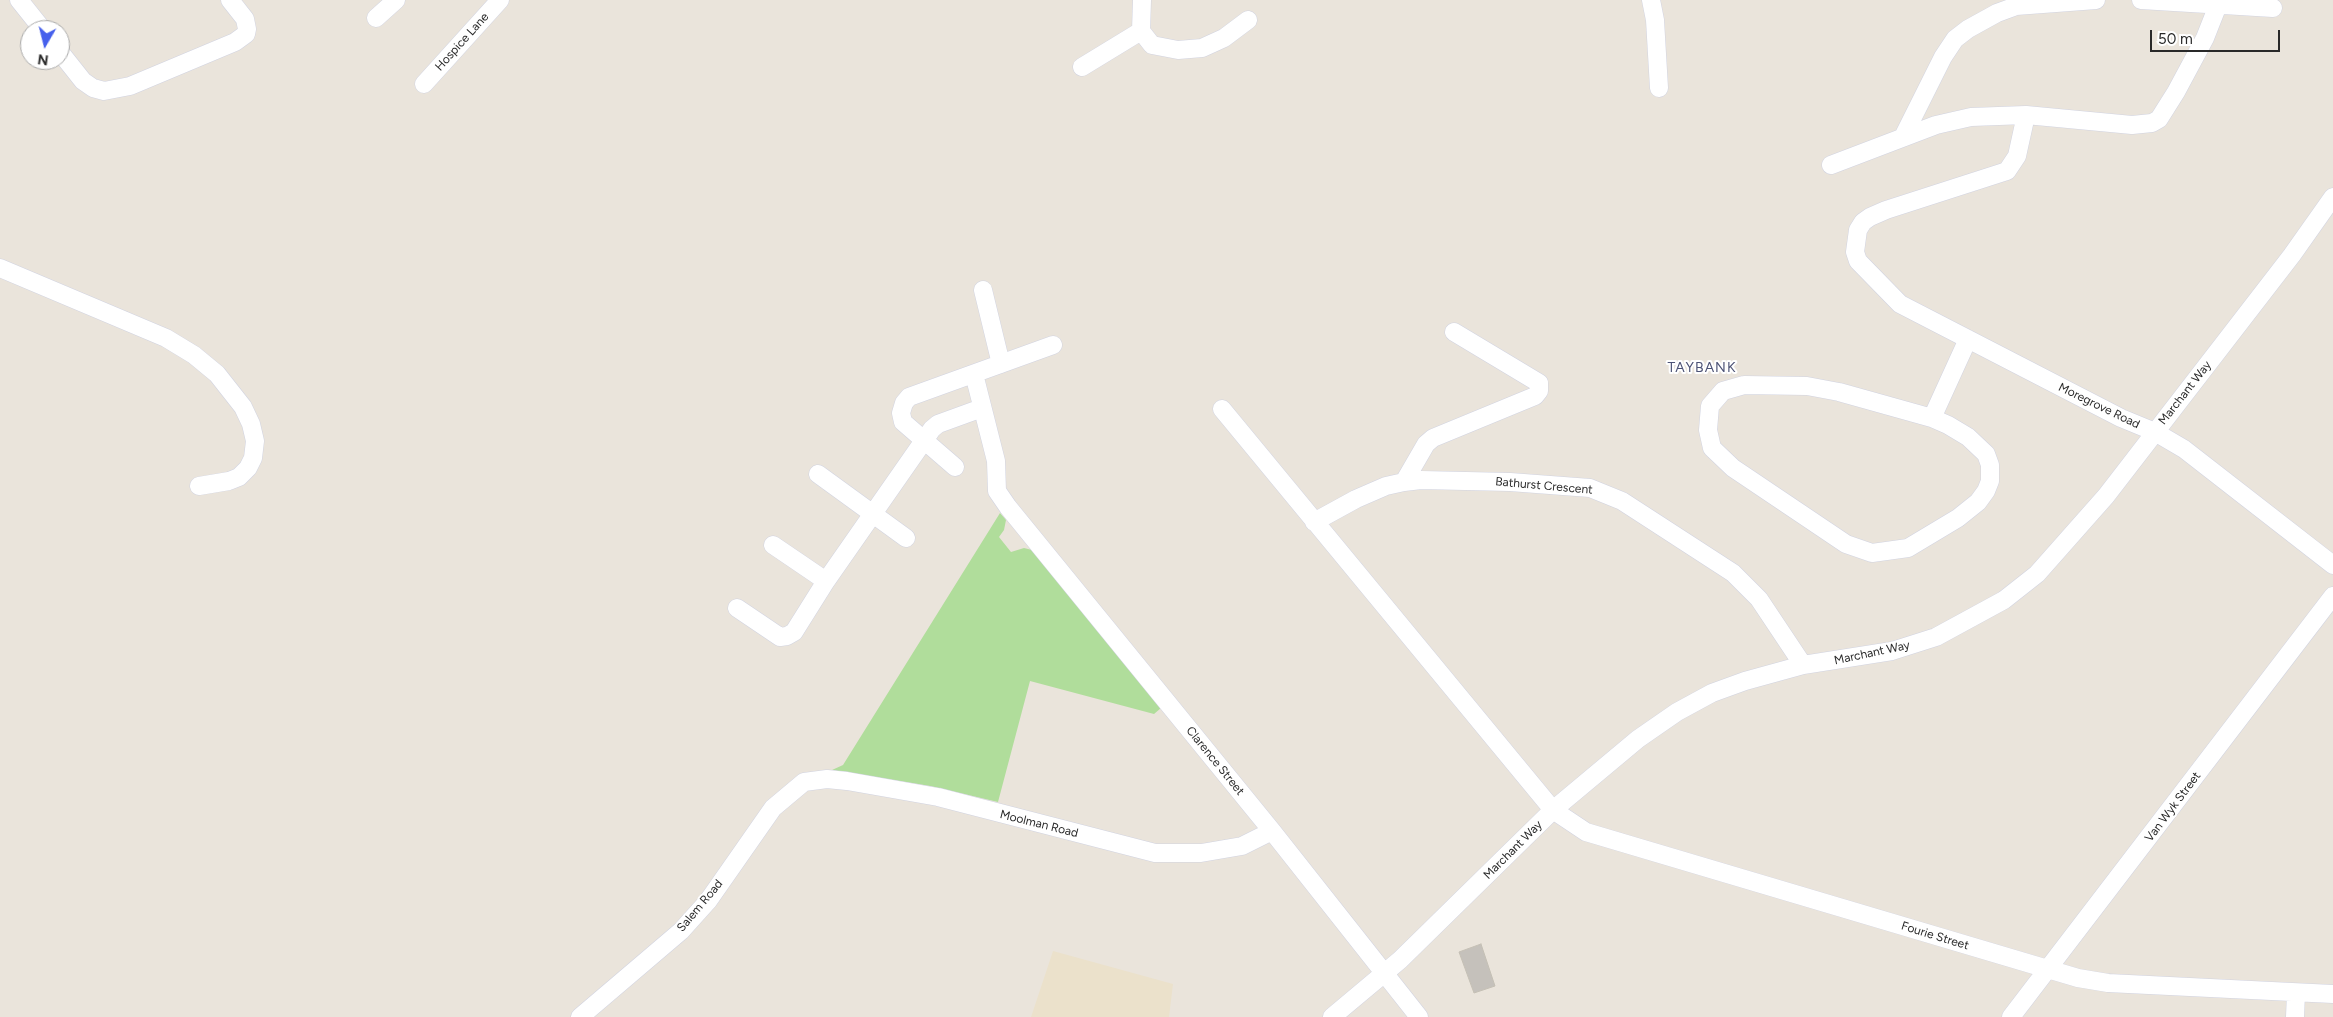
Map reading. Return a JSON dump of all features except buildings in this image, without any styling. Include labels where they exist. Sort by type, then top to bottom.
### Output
[{"type":"street","points":[[19,0],[35,20]]},
{"type":"street","points":[[70,64],[84,81],[93,88],[104,92],[130,86],[235,42],[246,34],[245,19],[230,0]]},
{"type":"street","points":[[376,18],[396,0]]},
{"type":"street","name":"Hospice Lane","points":[[424,84],[500,0]]},
{"type":"street","points":[[1142,0],[1141,31],[1152,45],[1178,50],[1202,48],[1224,38],[1248,20]]},
{"type":"street","points":[[1652,0],[1659,88]]},
{"type":"street","points":[[1903,137],[1943,57],[1955,39],[1968,29],[2016,6],[2096,0]]},
{"type":"street","points":[[2141,0],[2272,8]]},
{"type":"street","points":[[1830,165],[1936,125],[1971,117],[2026,116],[2132,125],[2152,123],[2159,118],[2176,92],[2205,38],[2218,5]]},
{"type":"street","points":[[1082,67],[1141,31]]},
{"type":"street","name":"Moregrove Road","points":[[2026,116],[2016,156],[2007,171],[1886,210],[1862,222],[1858,230],[1855,252],[1858,261],[1900,304],[2121,418],[2155,432],[2184,449],[2333,564]]},
{"type":"street","name":"Marchant Way","points":[[1332,1017],[1384,975],[1553,810],[1638,738],[1677,712],[1712,693],[1737,684],[1803,665],[1892,651],[1927,640],[2004,600],[2037,574],[2067,542],[2155,432],[2286,262],[2333,197]]},
{"type":"street","points":[[0,268],[166,338],[194,355],[217,374],[243,407],[251,424],[255,441],[253,458],[248,468],[238,477],[229,481],[200,486]]},
{"type":"street","points":[[983,290],[1001,364]]},
{"type":"street","points":[[1404,482],[1426,444],[1434,438],[1535,396],[1539,391],[1539,383],[1454,332]]},
{"type":"street","points":[[1932,418],[1968,339]]},
{"type":"street","points":[[955,467],[903,422],[901,413],[904,403],[909,397],[1053,345]]},
{"type":"street","name":"Clarence Street","points":[[974,374],[996,461],[997,491],[1272,831],[1419,1017]]},
{"type":"street","points":[[1744,385],[1807,386],[1839,392],[1932,418],[1968,437],[1986,454],[1990,465],[1990,481],[1986,491],[1978,502],[1929,537],[1908,548],[1872,553],[1846,544],[1726,462],[1712,448],[1708,418],[1710,406],[1723,391],[1744,385]]},
{"type":"street","points":[[737,608],[780,637],[794,632],[826,581],[924,439],[938,424],[982,408]]},
{"type":"street","points":[[1222,409],[1553,810]]},
{"type":"street","points":[[818,474],[906,538]]},
{"type":"street","name":"Bathurst Crescent","points":[[1314,522],[1356,499],[1386,486],[1404,482],[1421,480],[1510,482],[1590,488],[1622,500],[1706,555],[1748,587],[1776,623],[1803,665]]},
{"type":"street","points":[[773,545],[826,581]]},
{"type":"street","name":"Van Wyk Street","points":[[2011,1017],[2049,970],[2333,596]]},
{"type":"street","name":"Moolman Road","points":[[804,782],[827,779],[847,780],[938,798],[1155,853],[1201,853],[1242,846],[1272,831]]},
{"type":"street","name":"Salem Road","points":[[580,1017],[681,931],[708,901],[773,808],[804,782]]},
{"type":"street","name":"Fourie Street","points":[[1553,810],[1586,832],[1599,837],[2078,978],[2108,983],[2333,994]]},
{"type":"street","points":[[2295,1017],[2296,993]]},
{"type":"shaded area","points":[[1053,951],[1173,984],[1169,1017],[1031,1017]]},
{"type":"green space","points":[[1000,513],[1006,520],[1004,530],[999,537],[1011,552],[1024,548],[1036,551],[1161,708],[1154,714],[1030,681],[998,802],[930,786],[832,770],[843,765]]},
{"type":"district","name":"TAYBANK","points":[[1702,368]]}]
